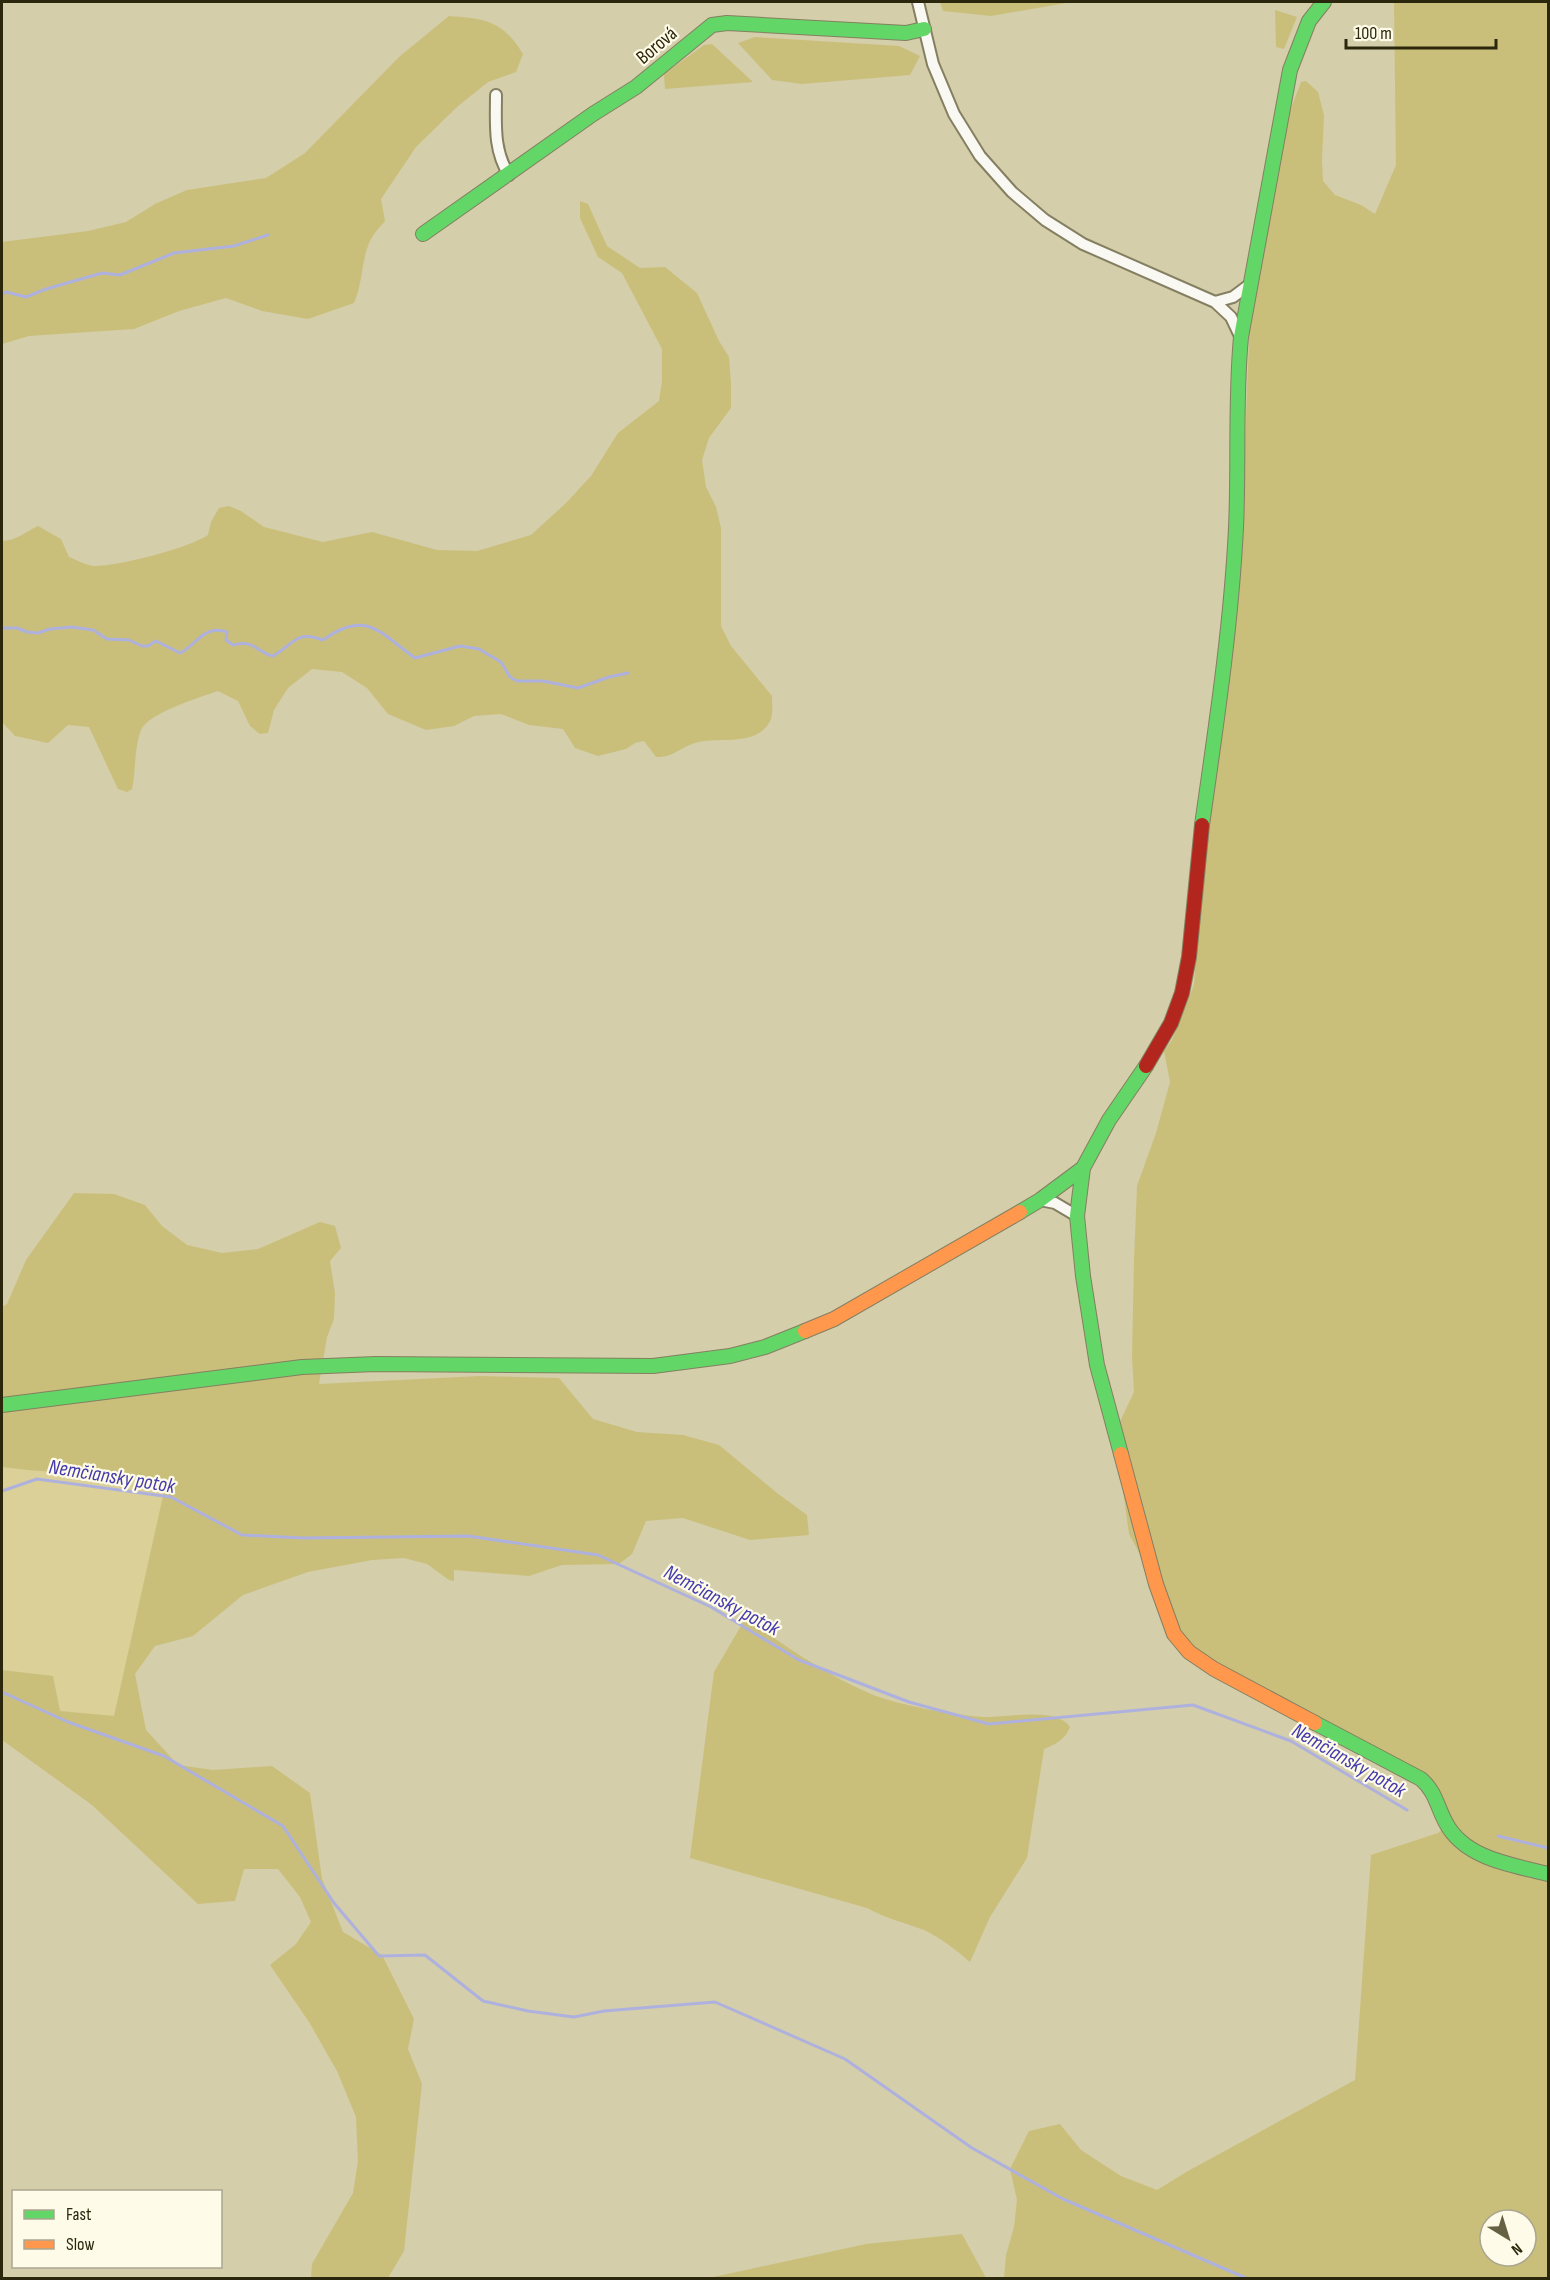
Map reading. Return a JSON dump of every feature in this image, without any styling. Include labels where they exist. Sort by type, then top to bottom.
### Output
[{"type":"street","points":[[918,2],[933,64],[954,114],[980,156],[1012,192],[1045,220],[1083,244],[1215,302],[1231,317],[1241,337]]},
{"type":"street","points":[[1324,2],[1309,21],[1290,70],[1241,337],[1238,369],[1236,526],[1224,672],[1198,851],[1189,957],[1182,993],[1171,1023],[1109,1120],[1083,1168],[1077,1216],[1083,1276],[1097,1365],[1156,1584],[1174,1634],[1189,1652],[1214,1669],[1421,1779],[1433,1791],[1441,1814],[1454,1836],[1478,1852],[1510,1864],[1548,1874]]},
{"type":"street","name":"Borová","points":[[423,234],[593,114],[636,87],[712,25],[728,23],[906,33],[924,29]]},
{"type":"street","points":[[496,95],[497,150],[509,175]]},
{"type":"street","points":[[1215,302],[1233,297],[1249,285]]},
{"type":"street","points":[[2,1405],[303,1367],[376,1364],[653,1366],[730,1356],[765,1347],[834,1319],[1040,1200],[1083,1168]]},
{"type":"street","points":[[1040,1200],[1055,1203],[1077,1216]]},
{"type":"shaded area","points":[[940,2],[1072,2],[991,16],[943,11]]},
{"type":"shaded area","points":[[1394,2],[1548,2],[1548,2278],[1004,2278],[1006,2255],[1014,2227],[1017,2200],[1010,2169],[1029,2131],[1060,2124],[1081,2150],[1121,2176],[1157,2190],[1355,2080],[1371,1855],[1438,1833],[1448,1824],[1444,1807],[1413,1782],[1198,1663],[1129,1534],[1115,1432],[1134,1392],[1132,1357],[1137,1186],[1156,1133],[1170,1082],[1164,1051],[1172,1040],[1194,985],[1204,839],[1223,674],[1239,594],[1250,316],[1286,122],[1301,82],[1306,81],[1318,92],[1324,115],[1323,181],[1335,195],[1361,205],[1375,214],[1396,165]]},
{"type":"shaded area","points":[[1275,10],[1297,17],[1284,49],[1276,47]]},
{"type":"shaded area","points":[[449,16],[473,18],[492,23],[508,34],[523,54],[516,72],[488,82],[457,107],[416,147],[381,199],[385,221],[370,241],[354,303],[308,319],[262,311],[226,298],[179,311],[134,329],[29,336],[2,344],[2,242],[88,231],[126,222],[155,204],[187,190],[266,178],[305,153],[399,57]]},
{"type":"shaded area","points":[[755,37],[899,46],[920,56],[910,75],[802,84],[772,80],[738,43]]},
{"type":"shaded area","points":[[712,44],[753,82],[665,89],[664,74],[704,45]]},
{"type":"shaded area","points":[[580,201],[588,204],[607,246],[640,268],[665,267],[697,293],[729,357],[731,408],[709,438],[702,460],[706,487],[716,507],[721,528],[721,626],[731,646],[772,696],[772,717],[765,728],[749,737],[699,742],[662,757],[656,757],[644,741],[635,743],[626,749],[598,756],[575,748],[563,729],[529,725],[501,714],[474,716],[454,726],[426,730],[388,714],[367,688],[342,672],[312,669],[288,688],[274,710],[268,733],[260,734],[250,726],[238,701],[218,691],[176,706],[154,718],[141,730],[132,789],[127,792],[118,789],[89,727],[68,725],[48,743],[15,736],[2,722],[2,541],[16,538],[38,526],[61,539],[69,557],[95,566],[153,555],[199,540],[208,535],[211,522],[219,508],[229,506],[241,511],[264,527],[323,542],[372,532],[437,550],[477,551],[531,535],[591,476],[618,433],[659,401],[662,381],[662,349],[622,273],[598,257],[580,218]]},
{"type":"shaded area","points":[[74,1193],[114,1194],[145,1205],[162,1226],[187,1245],[222,1253],[258,1249],[320,1222],[335,1226],[341,1248],[330,1261],[335,1293],[334,1319],[327,1337],[319,1384],[480,1376],[559,1378],[593,1419],[637,1432],[683,1435],[719,1445],[807,1515],[809,1535],[750,1540],[683,1518],[646,1521],[632,1554],[619,1564],[562,1565],[529,1576],[454,1570],[454,1581],[449,1580],[427,1564],[404,1558],[372,1560],[308,1572],[243,1595],[193,1636],[155,1646],[135,1674],[146,1730],[178,1765],[213,1770],[272,1766],[310,1793],[322,1879],[343,1932],[382,1955],[414,2019],[408,2049],[422,2084],[404,2251],[388,2278],[311,2278],[312,2264],[353,2193],[358,2161],[356,2117],[337,2071],[309,2022],[270,1965],[296,1944],[311,1922],[300,1897],[278,1869],[244,1869],[235,1901],[198,1904],[92,1805],[2,1740],[2,1670],[53,1676],[60,1711],[114,1716],[165,1487],[139,1477],[125,1475],[2,1467],[2,1307],[7,1304],[26,1260]]},
{"type":"shaded area","points":[[2,1467],[51,1472],[100,1473],[150,1479],[166,1486],[114,1716],[60,1711],[53,1676],[2,1670]]},
{"type":"shaded area","points":[[745,1619],[822,1669],[882,1698],[926,1709],[971,1716],[1042,1715],[1054,1717],[1070,1727],[1060,1741],[1044,1749],[1027,1858],[990,1917],[970,1962],[930,1933],[867,1908],[690,1858],[714,1672]]},
{"type":"shaded area","points":[[962,2234],[986,2278],[709,2278],[866,2244]]},
{"type":"waterway","points":[[2,294],[6,292],[26,297],[102,273],[120,275],[174,253],[234,246],[268,235]]},
{"type":"waterway","points":[[2,628],[17,628],[38,633],[50,629],[72,627],[93,630],[107,639],[129,640],[142,646],[148,646],[156,641],[180,653],[206,633],[219,630],[227,632],[226,640],[233,645],[250,645],[273,656],[301,637],[307,636],[323,640],[350,626],[362,625],[381,633],[415,658],[460,646],[479,649],[501,662],[510,677],[517,681],[543,681],[578,688],[628,673]]},
{"type":"waterway","name":"Nemčiansky potok","points":[[2,1491],[37,1479],[171,1497],[242,1535],[303,1538],[468,1536],[598,1555],[711,1607],[799,1660],[909,1702],[989,1724],[1193,1705],[1291,1741],[1407,1810]]},
{"type":"waterway","points":[[2,1692],[68,1722],[164,1756],[283,1826],[334,1903],[379,1956],[425,1955],[483,2001],[528,2011],[574,2017],[604,2011],[715,2002],[845,2059],[972,2148],[1063,2199],[1246,2278]]},
{"type":"waterway","name":"Nemčiansky potok","points":[[1498,1836],[1548,1848]]},
{"type":"traffic: fast","points":[[1202,825],[1231,603],[1237,504],[1238,384],[1241,337],[1290,70],[1309,21],[1324,2]]},
{"type":"traffic: fast","points":[[423,234],[593,114],[636,87],[712,25],[727,23],[906,33],[924,29]]},
{"type":"traffic: fast","points":[[1121,1454],[1097,1365],[1083,1276],[1077,1216],[1083,1168],[1109,1120],[1146,1066]]},
{"type":"traffic: fast","points":[[1020,1212],[1083,1168]]},
{"type":"traffic: fast","points":[[2,1405],[302,1367],[376,1364],[653,1366],[730,1356],[765,1347],[805,1331]]},
{"type":"traffic: fast","points":[[1315,1723],[1421,1779],[1433,1794],[1454,1835],[1477,1853],[1548,1874]]},
{"type":"traffic: slow","points":[[805,1331],[834,1319],[1020,1212]]},
{"type":"traffic: slow","points":[[1121,1454],[1156,1584],[1174,1634],[1189,1652],[1214,1669],[1315,1723]]},
{"type":"traffic: jam","points":[[1146,1066],[1171,1023],[1182,993],[1189,957],[1202,825]]}]
